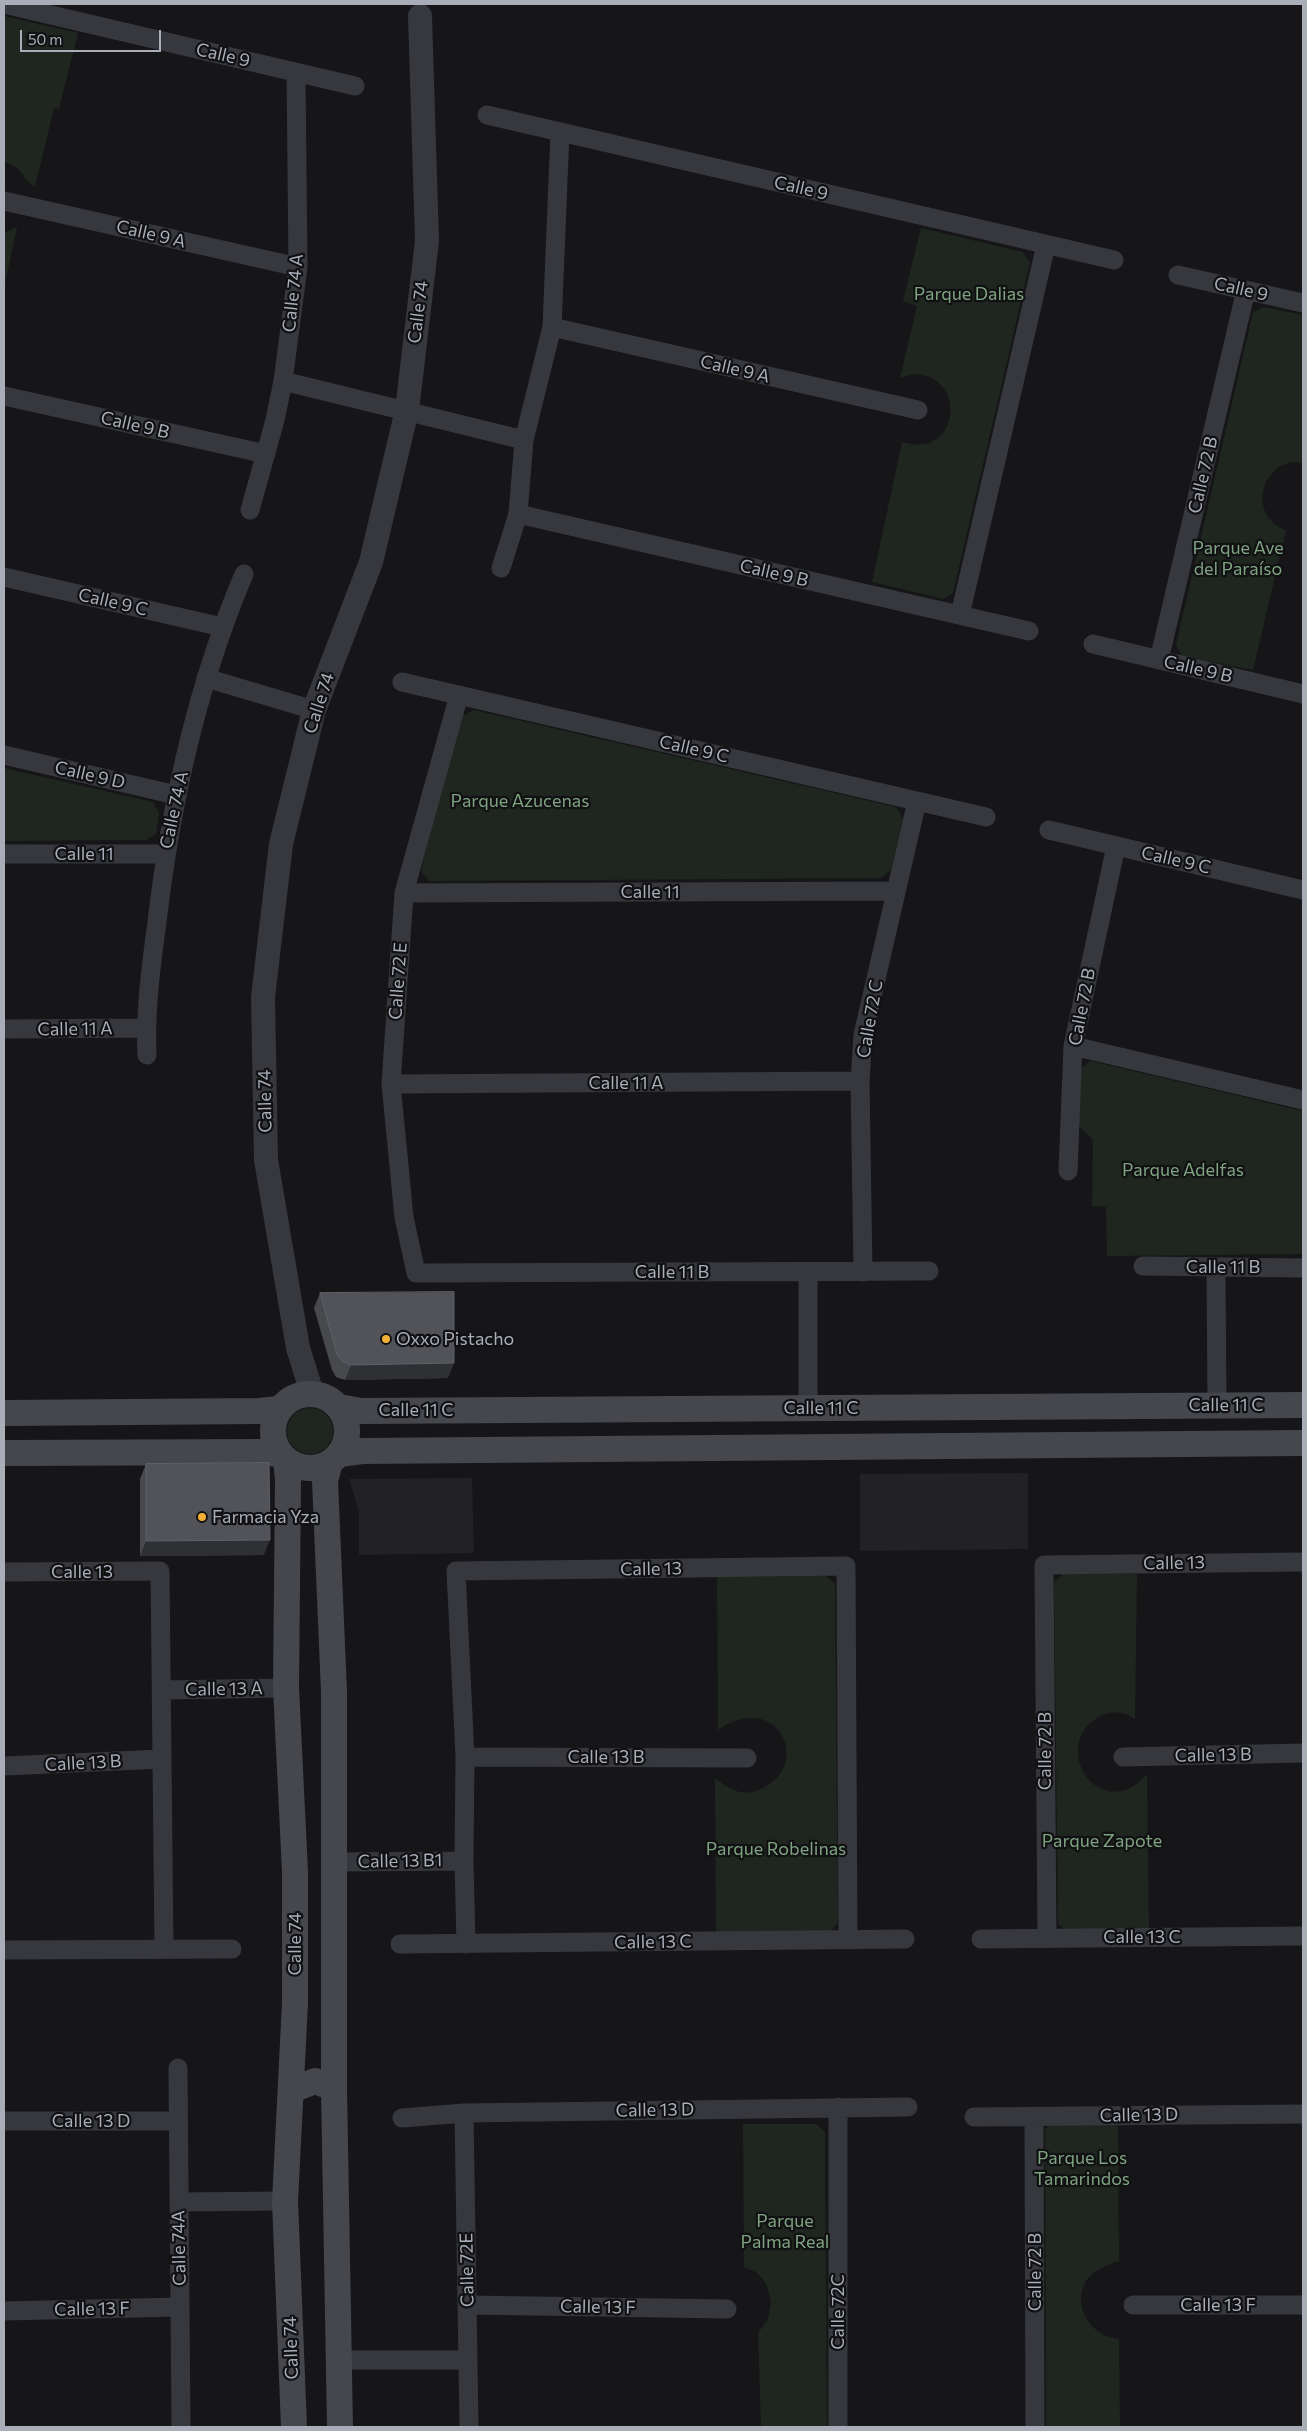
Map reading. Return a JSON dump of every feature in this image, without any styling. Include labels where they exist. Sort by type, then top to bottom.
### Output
[{"type":"main road","points":[[340,2427],[334,2088],[336,1862],[334,1692],[325,1481],[335,1458],[347,1435],[344,1415],[339,1406],[322,1395],[312,1393],[294,1397],[279,1409],[272,1427],[275,1446],[283,1457],[296,1466],[308,1468],[335,1458],[362,1451],[1303,1443]]},
{"type":"main road","name":"Calle 11 C","points":[[339,1406],[361,1411],[1303,1405]]},
{"type":"main road","points":[[902,1407],[903,1446]]},
{"type":"main road","points":[[945,1407],[945,1446]]},
{"type":"main road","points":[[982,1407],[983,1446]]},
{"type":"main road","points":[[16,1413],[259,1411],[279,1409]]},
{"type":"main road","points":[[434,1450],[427,1440],[425,1431],[429,1420],[438,1410]]},
{"type":"main road","points":[[16,1413],[36,1422],[37,1443],[29,1453]]},
{"type":"main road","points":[[4,1453],[260,1452],[283,1457]]},
{"type":"main road","name":"Calle 74","points":[[283,1457],[288,1518],[286,1688],[295,1872],[292,2090],[285,2201],[294,2427]]},
{"type":"main road","points":[[288,1518],[326,1518]]},
{"type":"main road","points":[[287,1619],[330,1618]]},
{"type":"main road","points":[[295,1975],[302,1982],[311,1986],[336,1980]]},
{"type":"main road","points":[[292,2090],[315,2081],[334,2088]]},
{"type":"street","name":"Calle 9","points":[[4,4],[355,86]]},
{"type":"street","name":"Calle 74","points":[[312,1393],[298,1348],[266,1160],[263,997],[281,844],[314,710],[371,562],[407,410],[427,241],[420,16]]},
{"type":"street","name":"Calle 74 A","points":[[250,510],[266,454],[283,381],[298,267],[296,72]]},
{"type":"street","name":"Calle 9","points":[[487,115],[1114,260]]},
{"type":"street","points":[[501,568],[518,514],[524,440],[552,327],[560,132]]},
{"type":"street","name":"Calle 9 A","points":[[4,201],[298,267]]},
{"type":"street","points":[[960,615],[1046,244]]},
{"type":"street","name":"Calle 9","points":[[1178,274],[1303,303]]},
{"type":"street","name":"Calle 72 B","points":[[1159,660],[1246,290]]},
{"type":"street","name":"Calle 9 A","points":[[552,327],[918,410]]},
{"type":"street","points":[[283,381],[524,440]]},
{"type":"street","name":"Calle 9 B","points":[[4,396],[266,454]]},
{"type":"street","name":"Calle 9 B","points":[[518,514],[1029,631]]},
{"type":"street","name":"Calle 74 A","points":[[147,1055],[146,1028],[165,854],[176,795],[206,678],[222,627],[244,574]]},
{"type":"street","name":"Calle 9 C","points":[[4,577],[222,627]]},
{"type":"street","name":"Calle 9 B","points":[[1093,644],[1303,694]]},
{"type":"street","points":[[206,678],[314,710]]},
{"type":"street","name":"Calle 9 C","points":[[402,682],[986,817]]},
{"type":"street","name":"Calle 72 E","points":[[416,1273],[404,1217],[391,1084],[404,893],[459,695]]},
{"type":"street","name":"Calle 9 D","points":[[4,755],[176,795]]},
{"type":"street","name":"Calle 72 C","points":[[863,1272],[860,1081],[863,1035],[917,801]]},
{"type":"street","name":"Calle 9 C","points":[[1049,830],[1303,890]]},
{"type":"street","name":"Calle 72 B","points":[[1068,1171],[1072,1046],[1116,846]]},
{"type":"street","name":"Calle 11","points":[[4,854],[165,854]]},
{"type":"street","name":"Calle 11","points":[[404,893],[895,891]]},
{"type":"street","name":"Calle 11 A","points":[[4,1029],[146,1028]]},
{"type":"street","points":[[1072,1046],[1303,1100]]},
{"type":"street","name":"Calle 11 A","points":[[391,1084],[860,1081]]},
{"type":"street","name":"Calle 11 B","points":[[1143,1266],[1303,1268]]},
{"type":"street","points":[[1216,1267],[1217,1406]]},
{"type":"street","name":"Calle 11 B","points":[[416,1273],[929,1271]]},
{"type":"street","points":[[808,1272],[808,1408]]},
{"type":"street","name":"Calle 13","points":[[1044,1565],[1303,1562]]},
{"type":"street","name":"Calle 72 B","points":[[1044,1565],[1047,1938]]},
{"type":"street","name":"Calle 13","points":[[465,1757],[456,1572],[846,1566],[848,1939]]},
{"type":"street","name":"Calle 13","points":[[4,1572],[160,1571],[161,1690]]},
{"type":"street","name":"Calle 13 A","points":[[161,1690],[286,1688]]},
{"type":"street","points":[[161,1690],[164,1949]]},
{"type":"street","name":"Calle 13 B","points":[[1124,1757],[1303,1754]]},
{"type":"street","points":[[465,1757],[464,1860],[466,1944]]},
{"type":"street","name":"Calle 13 B","points":[[465,1757],[747,1758]]},
{"type":"street","name":"Calle 13 B","points":[[4,1766],[162,1759]]},
{"type":"street","name":"Calle 13 B1","points":[[336,1862],[464,1860]]},
{"type":"street","name":"Calle 13 C","points":[[981,1939],[1303,1936]]},
{"type":"street","name":"Calle 13 C","points":[[400,1944],[905,1939]]},
{"type":"street","points":[[4,1950],[232,1949]]},
{"type":"street","name":"Calle 74A","points":[[178,2068],[181,2427]]},
{"type":"street","name":"Calle 72C","points":[[838,2107],[838,2427]]},
{"type":"street","name":"Calle 13 D","points":[[402,2118],[464,2113],[908,2107]]},
{"type":"street","name":"Calle 72E","points":[[464,2113],[469,2427]]},
{"type":"street","name":"Calle 13 D","points":[[974,2117],[1303,2114]]},
{"type":"street","name":"Calle 72 B","points":[[1034,2116],[1035,2427]]},
{"type":"street","name":"Calle 13 D","points":[[4,2121],[178,2121]]},
{"type":"street","points":[[179,2202],[285,2201]]},
{"type":"street","name":"Calle 13 F","points":[[468,2305],[727,2309]]},
{"type":"street","name":"Calle 13 F","points":[[1132,2305],[1303,2305]]},
{"type":"street","name":"Calle 13 F","points":[[4,2311],[180,2308]]},
{"type":"street","points":[[338,2360],[468,2360]]},
{"type":"shaded area","points":[[1028,1473],[1028,1549],[860,1551],[860,1474]]},
{"type":"shaded area","points":[[472,1478],[474,1553],[359,1555],[359,1512],[349,1479]]},
{"type":"green space","points":[[4,16],[78,33],[59,109],[54,108],[35,187],[27,181],[19,170],[11,164],[4,162]]},
{"type":"green space","points":[[17,227],[4,289],[4,233]]},
{"type":"green space","name":"Parque Dalias","points":[[921,228],[1023,252],[1030,263],[953,593],[943,599],[872,582],[902,442],[919,445],[929,443],[939,437],[946,428],[950,418],[948,396],[942,386],[934,379],[917,374],[900,378],[917,306],[903,301]]},
{"type":"green space","name":"Parque Ave del Paraíso","points":[[1264,307],[1303,315],[1303,463],[1289,463],[1278,468],[1269,477],[1264,488],[1265,512],[1273,522],[1286,530],[1253,670],[1182,656],[1176,645],[1253,312]]},
{"type":"green space","name":"Parque Azucenas","points":[[474,710],[896,807],[903,819],[891,870],[881,878],[429,881],[421,871],[441,788],[463,716]]},
{"type":"green space","points":[[4,768],[153,802],[159,813],[156,834],[146,840],[4,841]]},
{"type":"green space","name":"Parque Adelfas","points":[[1091,1061],[1303,1111],[1303,1254],[1107,1256],[1106,1207],[1092,1206],[1093,1140],[1079,1126],[1078,1070]]},
{"type":"green space","points":[[315,1408],[327,1414],[332,1422],[332,1440],[327,1448],[319,1453],[305,1454],[293,1448],[288,1440],[287,1426],[293,1414],[301,1409]]},
{"type":"green space","name":"Parque Zapote","points":[[1063,1574],[1137,1574],[1135,1719],[1117,1712],[1099,1717],[1086,1728],[1079,1741],[1078,1755],[1082,1768],[1089,1780],[1100,1788],[1113,1791],[1128,1789],[1147,1775],[1149,1930],[1066,1931],[1058,1924],[1054,1582]]},
{"type":"green space","name":"Parque Robelinas","points":[[826,1576],[835,1584],[838,1923],[830,1932],[716,1934],[715,1778],[726,1786],[738,1791],[756,1791],[778,1776],[786,1762],[786,1747],[781,1734],[771,1723],[756,1718],[738,1720],[718,1730],[717,1577]]},
{"type":"green space","name":"Parque Los Tamarindos","points":[[1053,2121],[1118,2121],[1119,2261],[1101,2268],[1089,2277],[1082,2291],[1081,2301],[1087,2319],[1093,2327],[1100,2333],[1119,2339],[1120,2427],[1046,2427],[1045,2130]]},
{"type":"green space","name":"Parque Palma Real","points":[[743,2124],[816,2124],[825,2132],[827,2427],[761,2427],[758,2333],[768,2319],[771,2302],[767,2286],[762,2278],[756,2272],[744,2267]]},
{"type":"building","name":"Oxxo Pistacho","points":[[454,1292],[454,1363],[351,1365],[342,1361],[337,1354],[320,1293]]},
{"type":"building","name":"Farmacia Yza","points":[[269,1463],[270,1540],[146,1541],[146,1464]]},
{"type":"place","name":"Oxxo Pistacho","points":[[386,1339]]},
{"type":"place","name":"Farmacia Yza","points":[[202,1517]]}]
